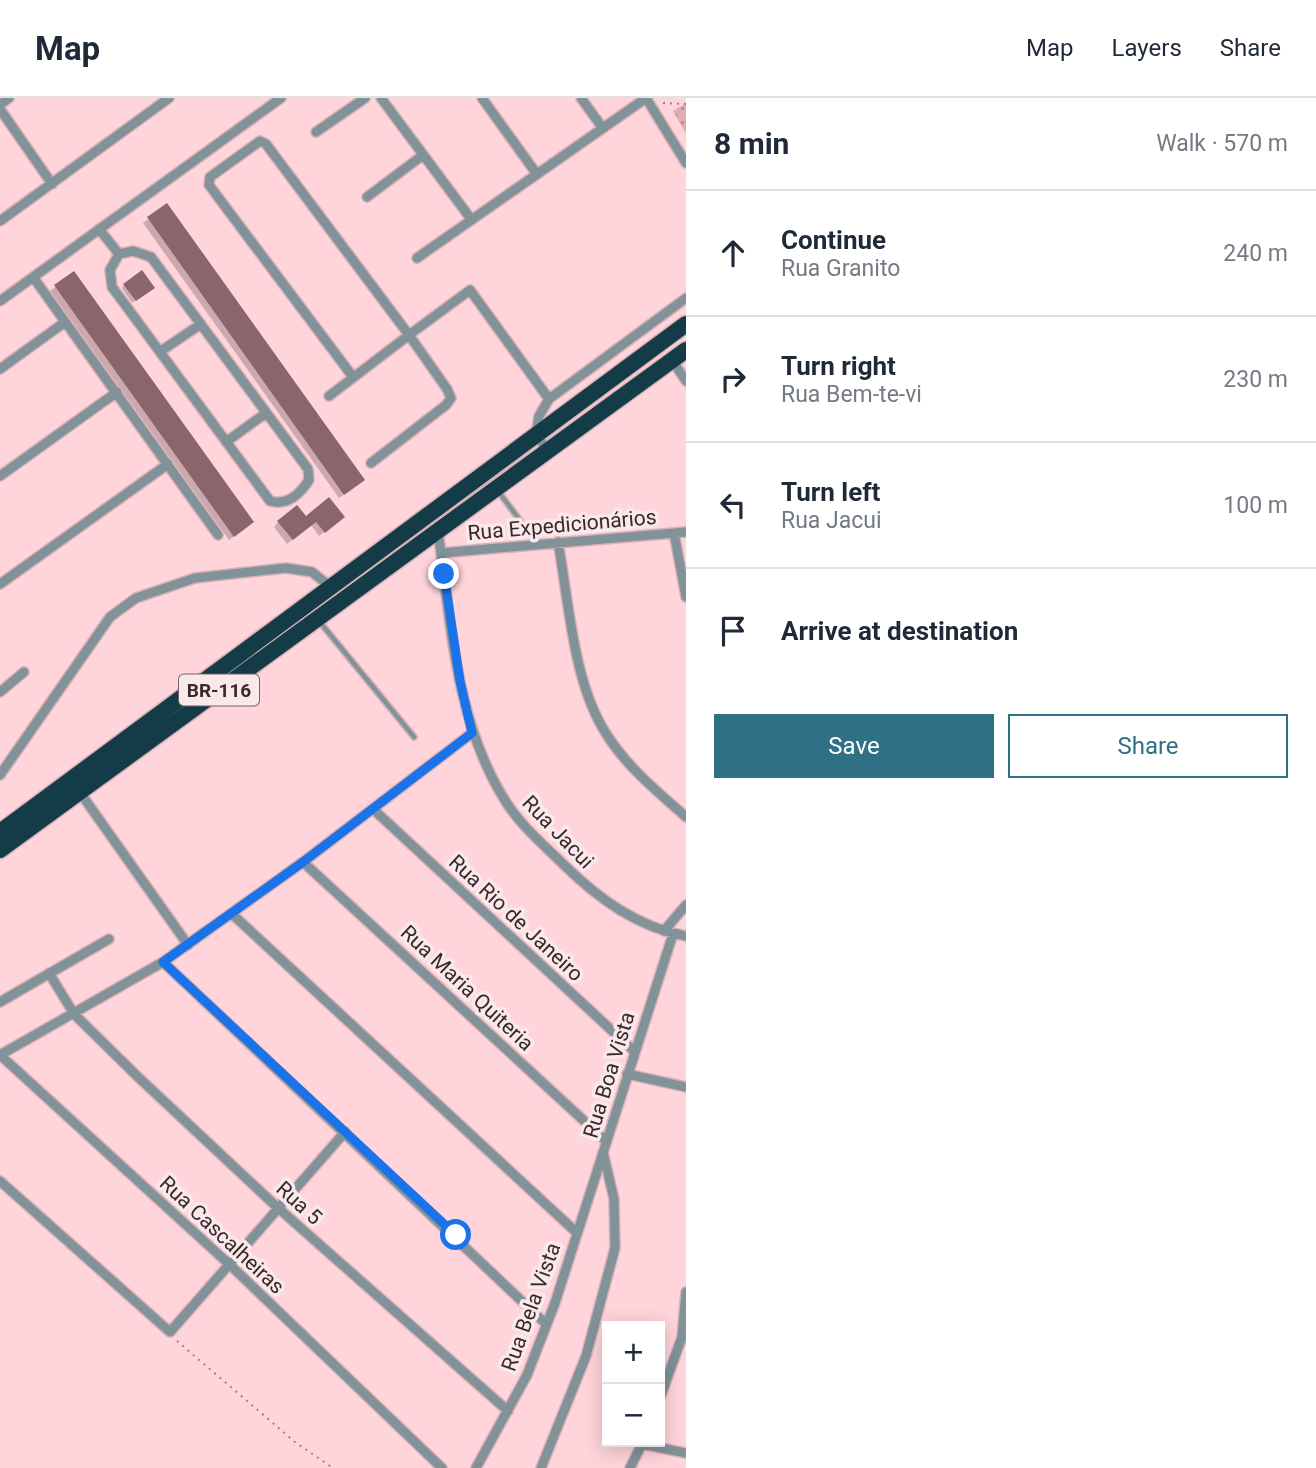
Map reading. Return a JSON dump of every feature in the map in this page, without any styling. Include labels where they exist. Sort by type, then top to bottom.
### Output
[{"type":"highway","points":[[0,832],[332,589],[686,324]]},
{"type":"highway","points":[[438,531],[686,350]]},
{"type":"highway","name":"BR-116","points":[[0,850],[438,531]]},
{"type":"street","points":[[9,98],[0,107],[52,184]]},
{"type":"street","points":[[0,221],[169,98]]},
{"type":"street","points":[[0,301],[281,98]]},
{"type":"street","points":[[316,131],[365,98]]},
{"type":"street","points":[[381,98],[471,219]]},
{"type":"street","points":[[482,98],[536,173]]},
{"type":"street","points":[[581,98],[602,127]]},
{"type":"street","points":[[416,258],[646,98],[686,163]]},
{"type":"street","points":[[353,377],[209,187],[210,177],[259,142],[264,142],[447,389],[450,401],[371,463]]},
{"type":"street","points":[[367,197],[423,155]]},
{"type":"street","points":[[99,229],[118,254]]},
{"type":"street","points":[[133,251],[151,257],[201,324],[310,473],[308,483],[296,496],[282,502],[270,501],[226,442],[110,281],[110,270],[118,254],[133,251]]},
{"type":"street","points":[[33,277],[218,534]]},
{"type":"street","points":[[329,396],[470,290],[549,399]]},
{"type":"street","points":[[547,449],[536,434],[539,416],[549,399],[686,298]]},
{"type":"street","points":[[0,369],[65,322]]},
{"type":"street","points":[[160,351],[201,324]]},
{"type":"street","points":[[672,360],[686,381]]},
{"type":"street","points":[[0,476],[117,392]]},
{"type":"street","points":[[226,442],[266,413]]},
{"type":"street","points":[[0,570],[3,582],[168,464]]},
{"type":"street","name":"Rua Jacui","points":[[438,531],[457,664],[472,733],[507,804],[540,842],[603,899],[623,913],[668,932],[686,936]]},
{"type":"street","name":"Rua Expedicionários","points":[[441,553],[686,532]]},
{"type":"street","points":[[674,533],[686,597]]},
{"type":"street","points":[[558,542],[583,681],[597,719],[618,752],[686,817]]},
{"type":"street","points":[[0,775],[110,617],[136,598],[195,578],[286,568],[312,572],[332,589]]},
{"type":"street","points":[[0,692],[24,672]]},
{"type":"street","points":[[0,1055],[188,945],[303,862],[472,733]]},
{"type":"street","points":[[79,791],[188,945]]},
{"type":"street","name":"Rua Rio de Janeiro","points":[[373,809],[635,1052]]},
{"type":"street","name":"Rua Maria Quiteria","points":[[303,862],[606,1141]]},
{"type":"street","points":[[668,932],[686,905]]},
{"type":"street","points":[[232,914],[576,1232]]},
{"type":"street","name":"Rua Boa Vista","points":[[541,1468],[586,1356],[615,1248],[614,1199],[603,1151],[635,1052],[668,932]]},
{"type":"street","points":[[0,1003],[109,939]]},
{"type":"street","points":[[163,962],[547,1324]]},
{"type":"street","name":"Rua 5","points":[[49,973],[74,1014],[277,1207],[508,1411]]},
{"type":"street","name":"Rua Cascalheiras","points":[[0,1055],[229,1264],[442,1468]]},
{"type":"street","points":[[627,1074],[686,1087]]},
{"type":"street","points":[[0,1181],[170,1332],[345,1132]]},
{"type":"street","name":"Rua Bela Vista","points":[[476,1468],[527,1375],[547,1324],[603,1151]]},
{"type":"street","points":[[665,1386],[684,1338],[686,1292]]},
{"type":"street","points":[[630,1468],[641,1447]]},
{"type":"street","points":[[660,1447],[686,1453]]},
{"type":"lane","points":[[496,488],[538,544]]},
{"type":"lane","points":[[318,620],[414,737]]},
{"type":"path","points":[[653,109],[666,100],[685,104]]},
{"type":"path","points":[[170,1332],[179,1343],[295,1442],[333,1468]]},
{"type":"shaded area","points":[[686,103],[686,134],[673,111]]},
{"type":"building","points":[[167,203],[365,480],[344,495],[147,217]]},
{"type":"building","points":[[142,270],[155,288],[136,301],[123,284]]},
{"type":"building","points":[[74,271],[254,522],[234,537],[54,285]]},
{"type":"building","points":[[329,497],[345,517],[325,533],[316,522],[293,540],[277,521],[297,505],[306,516]]},
{"type":"route","points":[[444,574],[460,681],[472,733],[303,862],[163,962],[456,1235]]}]
